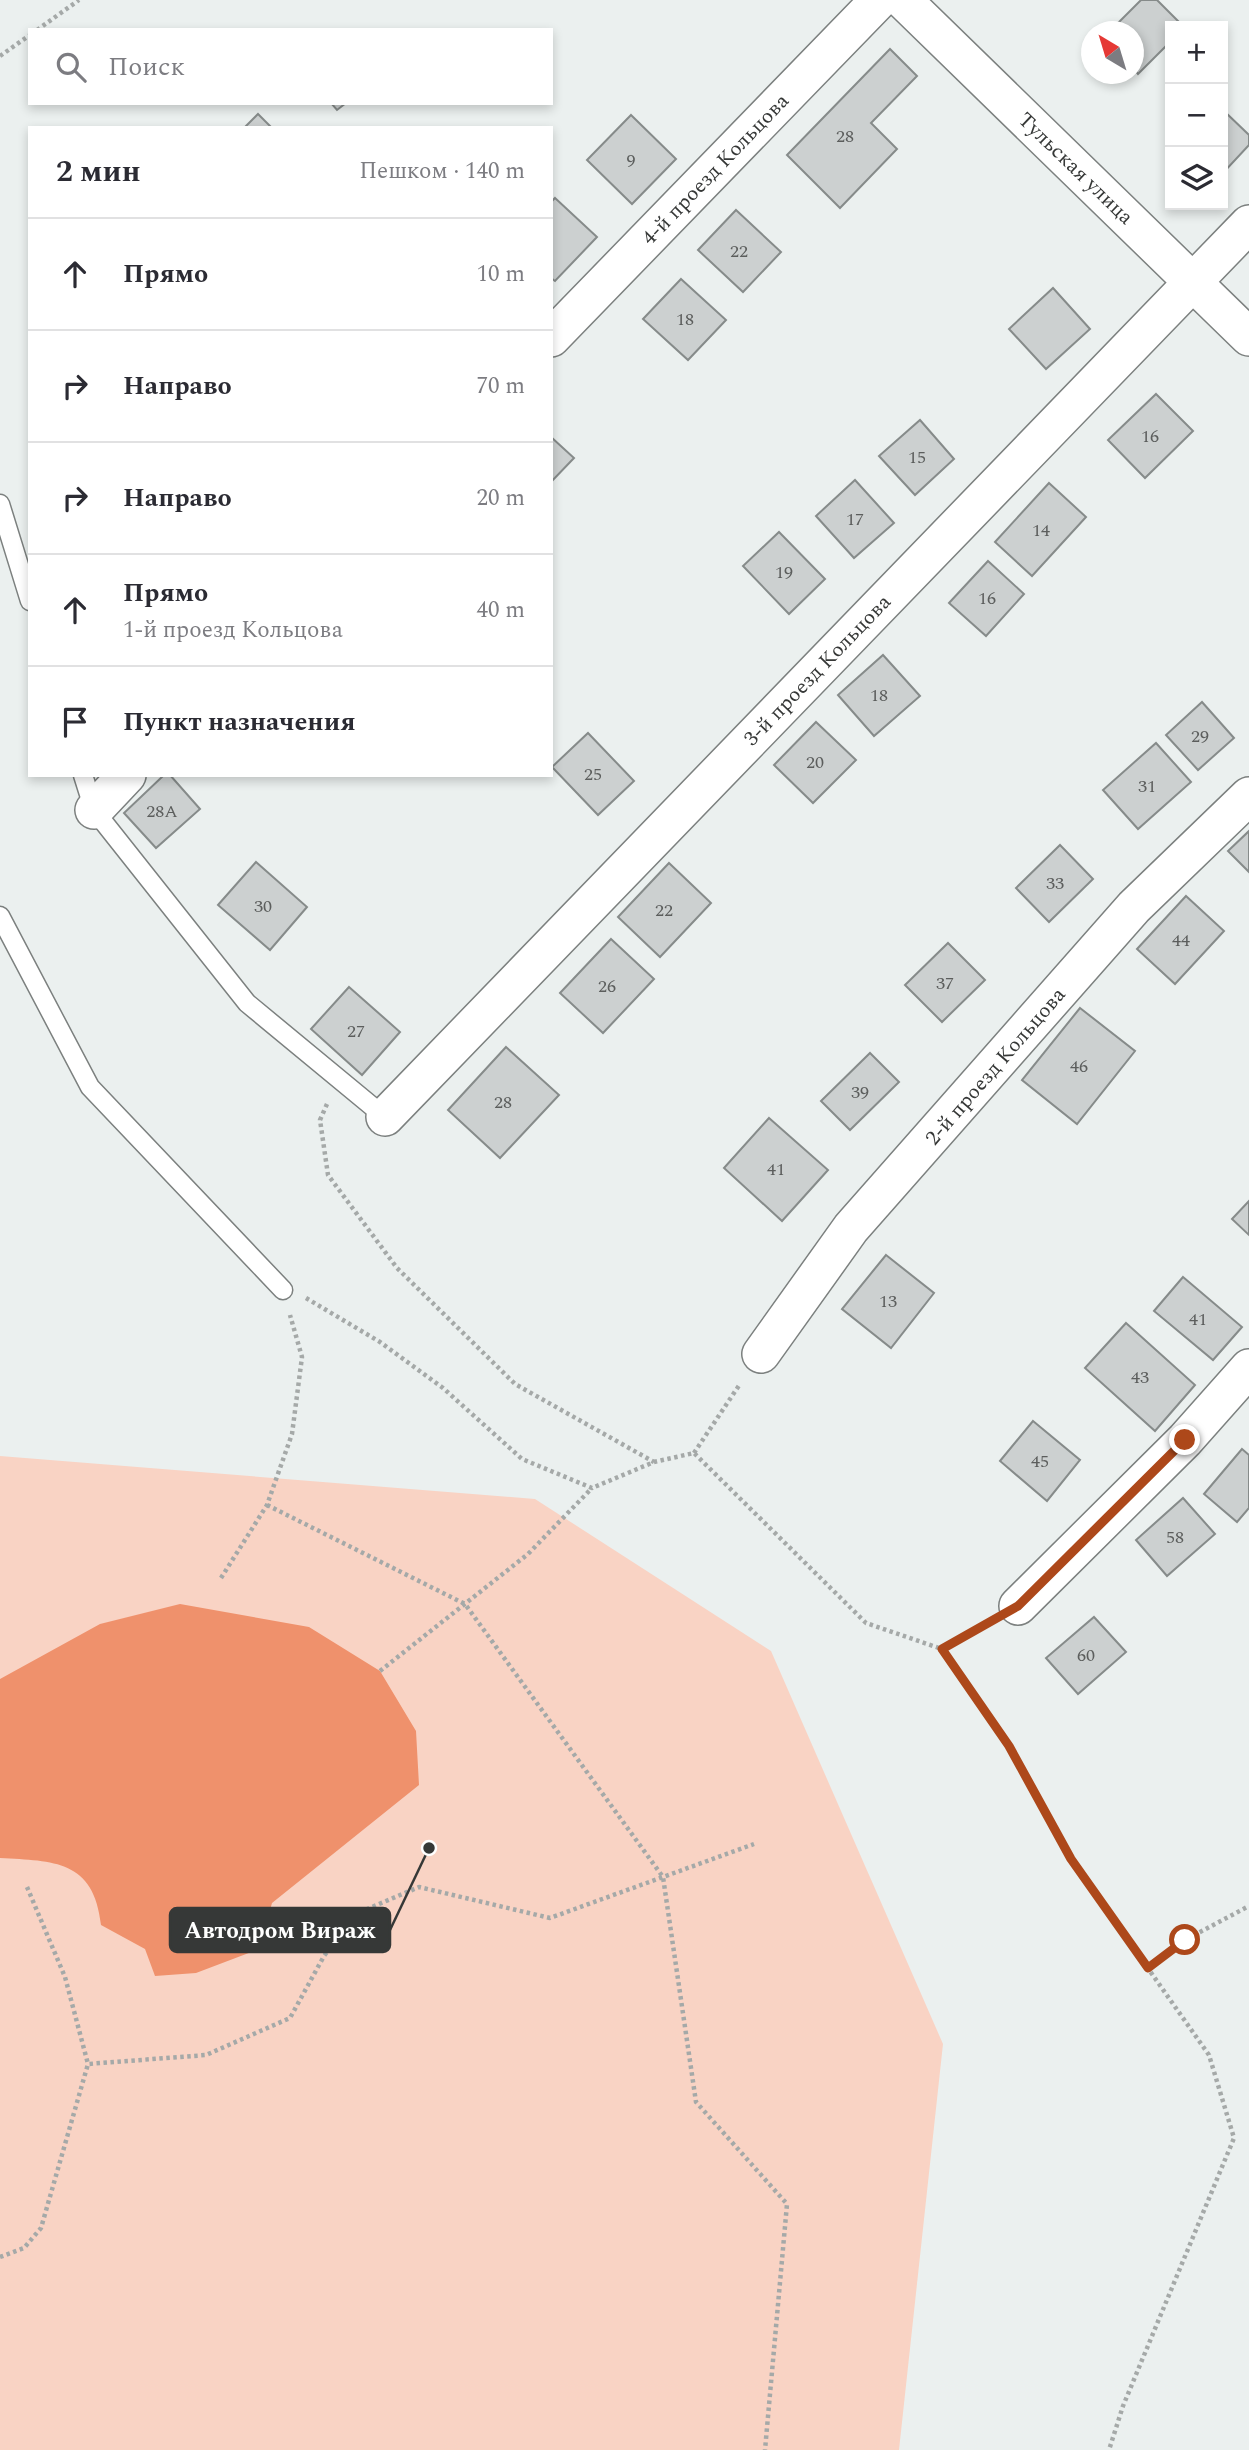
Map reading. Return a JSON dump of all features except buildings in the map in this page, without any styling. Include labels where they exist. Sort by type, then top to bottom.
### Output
[{"type":"street","name":"4-й проезд Кольцова","points":[[553,336],[878,0]]},
{"type":"street","name":"Тульская улица","points":[[903,0],[1249,337]]},
{"type":"street","name":"3-й проезд Кольцова","points":[[384,1117],[1249,224]]},
{"type":"street","points":[[94,810],[125,777]]},
{"type":"street","name":"2-й проезд Кольцова","points":[[761,1353],[851,1228],[1134,907],[1249,796]]},
{"type":"street","points":[[1018,1606],[1185,1440],[1249,1368]]},
{"type":"lane","points":[[0,504],[28,595]]},
{"type":"lane","points":[[84,777],[94,810],[247,1003],[384,1117]]},
{"type":"lane","points":[[0,916],[90,1087],[284,1290]]},
{"type":"path","points":[[40,28],[79,0]]},
{"type":"path","points":[[0,56],[28,36]]},
{"type":"path","points":[[337,1077],[320,1120],[328,1175],[397,1268],[515,1384],[654,1462]]},
{"type":"path","points":[[221,1578],[267,1505],[292,1434],[302,1357],[284,1290]]},
{"type":"path","points":[[284,1290],[316,1301],[380,1342],[443,1388],[522,1459],[593,1488]]},
{"type":"path","points":[[380,1671],[528,1554],[593,1488],[654,1462],[694,1453],[761,1353]]},
{"type":"path","points":[[694,1453],[866,1623],[942,1649],[1009,1746],[1071,1859],[1209,2055],[1234,2138],[1123,2406],[1109,2450]]},
{"type":"path","points":[[267,1505],[465,1604],[663,1877],[696,2102],[787,2204],[765,2450]]},
{"type":"path","points":[[942,1649],[1018,1606]]},
{"type":"path","points":[[88,2064],[206,2055],[290,2018],[324,1956],[358,1913],[419,1887],[550,1918],[754,1844]]},
{"type":"path","points":[[0,2257],[24,2248],[41,2228],[88,2064],[65,1977],[27,1886]]},
{"type":"path","points":[[1148,1968],[1185,1940],[1249,1906]]},
{"type":"shaded area","points":[[0,1456],[535,1499],[771,1651],[943,2044],[899,2450],[0,2450]]},
{"type":"shaded area","points":[[180,1604],[309,1627],[380,1671],[416,1731],[419,1785],[272,1903],[259,1949],[196,1973],[155,1976],[145,1949],[101,1925],[97,1904],[90,1888],[80,1876],[54,1863],[0,1858],[0,1679],[100,1624]]},
{"type":"place","name":"Автодром Вираж","points":[[429,1848]]},
{"type":"route","points":[[1185,1440],[1018,1606],[942,1649],[1009,1746],[1071,1859],[1148,1968],[1185,1940]]}]
